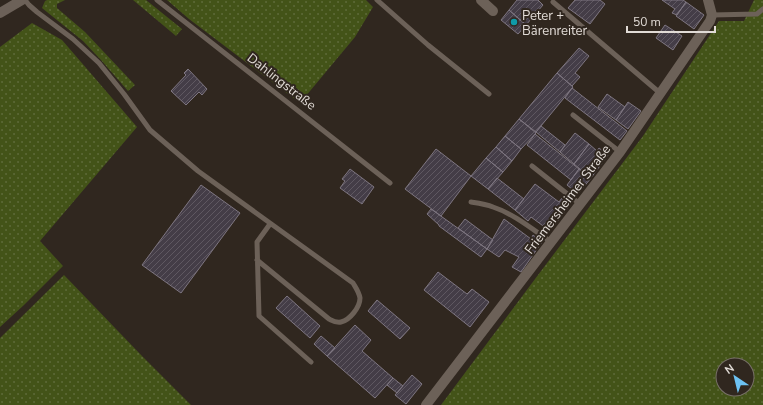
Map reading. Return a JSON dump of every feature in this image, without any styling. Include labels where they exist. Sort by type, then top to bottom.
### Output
[{"type":"street","points":[[0,13],[24,0]]},
{"type":"street","points":[[481,0],[493,11]]},
{"type":"street","points":[[708,0],[712,14]]},
{"type":"street","name":"Friemersheimer Straße","points":[[426,405],[620,152],[710,21],[712,14]]},
{"type":"lane","points":[[24,0],[37,12],[73,39],[99,63],[150,130],[198,171],[347,278],[358,290],[360,297],[359,304],[354,312],[342,322],[336,322],[328,319],[257,260]]},
{"type":"lane","name":"Dahlingstraße","points":[[157,0],[390,182]]},
{"type":"lane","points":[[376,0],[428,45],[489,94]]},
{"type":"lane","points":[[553,2],[660,93]]},
{"type":"lane","points":[[712,14],[757,14],[763,9]]},
{"type":"lane","points":[[573,116],[620,152]]},
{"type":"lane","points":[[532,166],[580,204]]},
{"type":"lane","points":[[471,202],[498,208],[551,242]]},
{"type":"lane","points":[[270,224],[257,242],[259,316],[311,362]]},
{"type":"green space","points":[[47,0],[65,0],[57,4],[57,8],[85,32],[135,85],[128,91],[83,41],[42,8]]},
{"type":"green space","points":[[133,0],[146,0],[182,29],[176,36]]},
{"type":"green space","points":[[167,0],[366,0],[373,7],[355,37],[300,103],[189,19]]},
{"type":"green space","points":[[754,0],[763,0],[763,405],[441,405],[643,136],[719,21],[744,21]]},
{"type":"green space","points":[[32,23],[62,40],[137,127],[40,241],[63,266],[0,327],[0,47]]},
{"type":"green space","points":[[64,275],[191,405],[0,405],[0,338]]},
{"type":"building","points":[[517,0],[538,0],[543,5],[526,25],[509,10]]},
{"type":"building","points":[[575,0],[600,0],[605,4],[590,24],[568,8]]},
{"type":"building","points":[[662,0],[683,0],[686,2],[677,15],[672,13],[675,9]]},
{"type":"building","points":[[686,2],[704,15],[694,29],[676,16]]},
{"type":"building","name":"Peter + Bärenreiter","points":[[509,10],[526,25],[518,34],[501,20]]},
{"type":"building","points":[[665,25],[682,36],[673,50],[656,38]]},
{"type":"building","points":[[579,48],[589,56],[575,73],[580,77],[572,86],[557,73]]},
{"type":"building","points":[[188,69],[207,89],[202,95],[199,92],[186,105],[171,91],[186,75],[184,73]]},
{"type":"building","points":[[557,73],[573,87],[536,132],[519,119]]},
{"type":"building","points":[[572,88],[627,131],[620,140],[565,98]]},
{"type":"building","points":[[607,94],[625,107],[616,120],[598,107]]},
{"type":"building","points":[[628,102],[641,111],[628,129],[616,120]]},
{"type":"building","points":[[519,119],[536,133],[521,149],[505,136]]},
{"type":"building","points":[[541,126],[565,145],[560,152],[536,132]]},
{"type":"building","points":[[575,133],[589,144],[574,164],[560,152]]},
{"type":"building","points":[[535,134],[579,169],[571,180],[527,145]]},
{"type":"building","points":[[505,136],[521,149],[512,161],[496,147]]},
{"type":"building","points":[[589,144],[597,151],[599,148],[608,155],[591,178],[574,164]]},
{"type":"building","points":[[496,147],[512,161],[503,172],[486,158]]},
{"type":"building","points":[[436,149],[471,176],[441,216],[405,189]]},
{"type":"building","points":[[486,158],[503,172],[488,189],[471,176]]},
{"type":"building","points":[[350,169],[374,187],[362,204],[340,188],[345,181],[342,179]]},
{"type":"building","points":[[579,169],[591,178],[578,194],[567,185]]},
{"type":"building","points":[[497,178],[524,199],[515,210],[488,189]]},
{"type":"building","points":[[535,184],[559,202],[562,198],[570,205],[550,231],[531,217],[528,221],[515,210]]},
{"type":"building","points":[[201,185],[240,213],[181,293],[142,265]]},
{"type":"building","points":[[431,209],[487,249],[481,257],[439,226],[427,214]]},
{"type":"building","points":[[465,219],[493,240],[487,249],[458,228]]},
{"type":"building","points":[[504,219],[531,239],[533,235],[542,242],[521,272],[512,267],[519,257],[505,250],[499,257],[487,249]]},
{"type":"building","points":[[438,272],[467,294],[472,289],[489,302],[470,327],[424,290]]},
{"type":"building","points":[[287,296],[320,326],[310,338],[276,308]]},
{"type":"building","points":[[377,300],[410,328],[400,339],[368,311]]},
{"type":"building","points":[[355,325],[371,340],[362,351],[393,378],[375,398],[327,356]]},
{"type":"building","points":[[321,336],[335,348],[327,356],[314,344]]},
{"type":"building","points":[[412,375],[422,384],[406,404],[395,395]]},
{"type":"building","points":[[393,378],[403,386],[397,393],[387,385]]},
{"type":"place","name":"Peter + Bärenreiter","points":[[514,22]]}]
